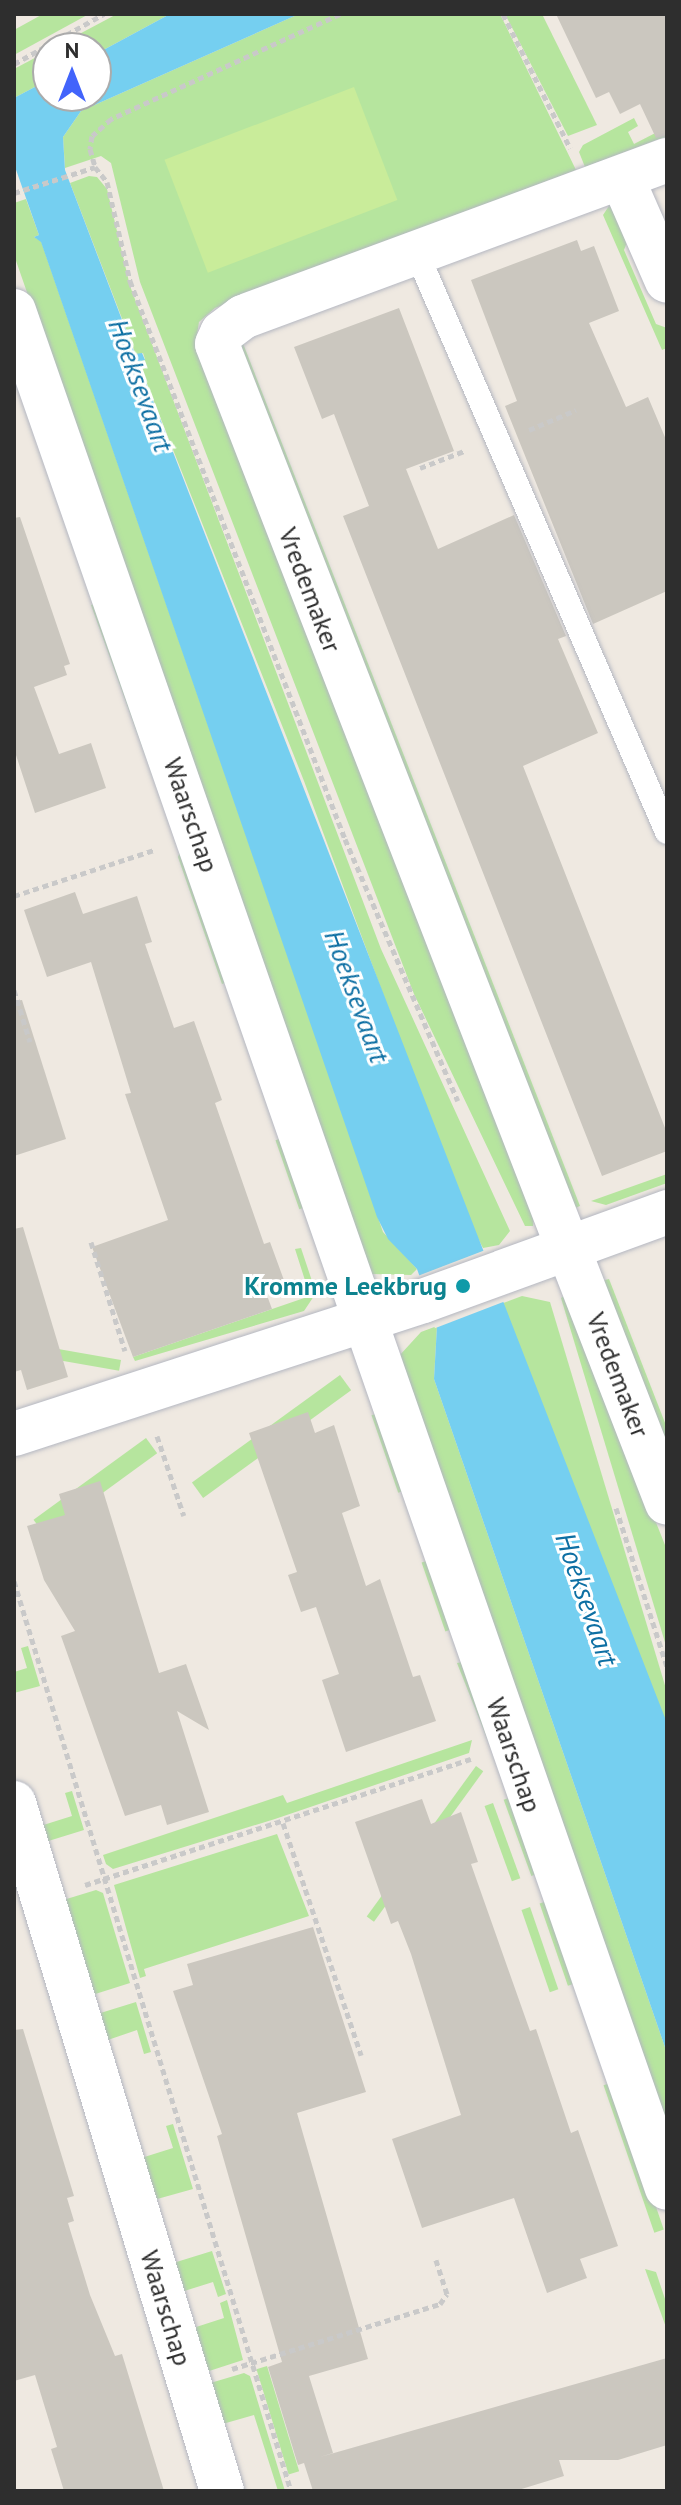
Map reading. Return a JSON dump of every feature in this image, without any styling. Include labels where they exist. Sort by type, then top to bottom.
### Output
[{"type":"street","name":"Vredemaker","points":[[667,160],[415,249],[243,317],[222,333],[217,344],[667,1503]]},
{"type":"street","points":[[606,183],[667,281]]},
{"type":"street","name":"Waarschap","points":[[14,311],[667,2188]]},
{"type":"street","points":[[14,1434],[423,1301],[667,1212]]},
{"type":"street","name":"Waarschap","points":[[14,1803],[222,2491]]},
{"type":"lane","points":[[415,249],[667,832]]},
{"type":"path","points":[[14,64],[104,14]]},
{"type":"path","points":[[503,14],[606,183]]},
{"type":"path","points":[[17,192],[95,167]]},
{"type":"path","points":[[420,468],[576,410]]},
{"type":"path","points":[[14,896],[198,835]]},
{"type":"path","points":[[14,990],[30,1042]]},
{"type":"path","points":[[14,1581],[291,2491]]},
{"type":"path","points":[[42,1898],[283,1823],[511,1746]]},
{"type":"path","points":[[283,1823],[361,2055]]},
{"type":"path","points":[[189,2382],[440,2304],[447,2294],[436,2260]]},
{"type":"green space","points":[[43,14],[89,14],[56,32],[32,32],[32,45],[14,55],[14,30]]},
{"type":"green space","points":[[117,14],[170,14],[112,45],[112,32],[83,32]]},
{"type":"green space","points":[[299,14],[500,14],[576,170],[215,308],[199,322],[196,341],[534,1214],[533,1226],[525,1226],[414,994],[140,282],[111,163],[101,156],[65,168],[63,137],[80,112],[112,112],[112,97]]},
{"type":"green space","points":[[505,14],[542,14],[597,125],[568,136]]},
{"type":"green space","points":[[32,59],[32,88],[14,98],[14,69]]},
{"type":"green space","points":[[354,87],[397,200],[208,273],[164,160]]},
{"type":"green space","points":[[634,118],[638,126],[628,132],[634,144],[667,127],[667,136],[585,167],[579,152],[583,145]]},
{"type":"green space","points":[[89,176],[97,177],[107,189],[130,286],[381,949],[510,1231],[499,1245],[483,1248],[462,1207],[304,781],[138,361],[145,359],[143,353],[136,355],[70,183]]},
{"type":"green space","points":[[26,199],[39,235],[34,237],[41,241],[383,1232],[417,1269],[411,1275],[371,1274],[364,1261],[14,255],[14,203]]},
{"type":"green space","points":[[609,206],[621,212],[632,229],[624,250],[656,324],[667,328],[667,348],[662,350],[603,215]]},
{"type":"green space","points":[[242,341],[580,1206],[575,1208],[238,353]]},
{"type":"green space","points":[[100,602],[174,835],[91,605]]},
{"type":"green space","points":[[181,849],[231,981],[222,984],[178,857]]},
{"type":"green space","points":[[285,1137],[309,1206],[299,1209],[276,1140]]},
{"type":"green space","points":[[667,1174],[667,1183],[606,1205],[591,1201]]},
{"type":"green space","points":[[301,1248],[316,1293],[304,1311],[135,1361],[133,1357],[310,1296],[295,1249]]},
{"type":"green space","points":[[609,1279],[667,1428],[667,1457],[601,1281]]},
{"type":"green space","points":[[565,1295],[667,1550],[667,1649],[561,1298]]},
{"type":"green space","points":[[522,1296],[550,1302],[667,1692],[667,1801],[485,1310]]},
{"type":"green space","points":[[437,1326],[434,1379],[667,2053],[667,2133],[399,1356],[421,1332]]},
{"type":"green space","points":[[14,1341],[121,1360],[119,1371],[14,1352]]},
{"type":"green space","points":[[340,1375],[351,1390],[203,1498],[192,1483]]},
{"type":"green space","points":[[381,1412],[408,1490],[398,1493],[372,1415]]},
{"type":"green space","points":[[146,1438],[157,1453],[45,1535],[34,1520]]},
{"type":"green space","points":[[432,1559],[456,1628],[445,1632],[422,1563]]},
{"type":"green space","points":[[28,1646],[40,1686],[14,1693],[14,1672],[27,1668],[21,1648]]},
{"type":"green space","points":[[468,1661],[490,1746],[457,1663]]},
{"type":"green space","points":[[472,1740],[469,1753],[275,1819],[113,1869],[106,1864],[103,1855],[283,1795],[287,1803]]},
{"type":"green space","points":[[476,1766],[483,1771],[374,1922],[367,1916]]},
{"type":"green space","points":[[72,1791],[84,1830],[42,1843],[37,1827],[72,1816],[65,1793]]},
{"type":"green space","points":[[514,1796],[542,1872],[531,1876],[504,1800]]},
{"type":"green space","points":[[493,1803],[520,1878],[512,1881],[485,1806]]},
{"type":"green space","points":[[277,1834],[309,1916],[144,1969],[146,1976],[140,1978],[114,1885]]},
{"type":"green space","points":[[96,1890],[103,1893],[130,1983],[89,1996],[60,1901]]},
{"type":"green space","points":[[550,1900],[578,1982],[568,1986],[540,1904]]},
{"type":"green space","points":[[530,1907],[558,1989],[550,1992],[521,1910]]},
{"type":"green space","points":[[136,2002],[151,2052],[144,2054],[137,2030],[102,2042],[94,2015]]},
{"type":"green space","points":[[613,2082],[664,2230],[654,2233],[604,2085]]},
{"type":"green space","points":[[173,2124],[193,2189],[150,2201],[138,2159],[173,2148],[166,2126]]},
{"type":"green space","points":[[212,2251],[226,2294],[218,2297],[213,2282],[178,2293],[170,2264]]},
{"type":"green space","points":[[645,2269],[656,2272],[667,2305],[667,2330]]},
{"type":"green space","points":[[227,2300],[243,2360],[203,2373],[190,2329],[224,2318],[220,2303]]},
{"type":"green space","points":[[267,2366],[299,2471],[289,2474],[256,2369]]},
{"type":"green space","points":[[244,2373],[250,2376],[285,2491],[278,2491],[254,2415],[219,2425],[207,2384]]},
{"type":"water","points":[[170,14],[299,14],[112,97],[112,45]]},
{"type":"water","name":"Hoeksevaart","points":[[32,88],[32,112],[80,112],[63,137],[65,170],[135,354],[142,353],[145,360],[138,362],[667,1723],[667,2053],[434,1379],[437,1326],[417,1269],[388,1239],[377,1217],[41,242],[34,237],[39,235],[14,164],[14,98]]},
{"type":"pier","name":"Kromme Leekbrug","points":[[488,1249],[508,1300],[435,1328],[415,1277]]},
{"type":"building","points":[[556,14],[667,14],[667,136],[656,138],[640,104],[620,114],[609,92],[596,98]]},
{"type":"building","points":[[577,240],[581,251],[594,246],[619,311],[589,323],[626,407],[648,397],[667,442],[667,591],[593,624],[505,406],[517,401],[471,280]]},
{"type":"building","points":[[399,308],[454,451],[406,469],[438,549],[514,515],[566,636],[558,639],[598,733],[523,766],[667,1133],[667,1151],[602,1176],[343,516],[369,506],[334,414],[322,419],[294,347]]},
{"type":"building","points":[[20,517],[70,664],[64,666],[67,675],[34,687],[59,754],[91,743],[106,788],[35,813],[14,749],[14,518]]},
{"type":"building","points":[[75,892],[83,914],[137,896],[152,942],[145,944],[174,1028],[194,1021],[222,1100],[215,1103],[264,1244],[270,1242],[285,1283],[265,1290],[272,1309],[133,1357],[92,1247],[168,1220],[125,1094],[131,1093],[91,962],[47,977],[24,910]]},
{"type":"building","points":[[22,1000],[66,1139],[14,1156],[14,1001]]},
{"type":"building","points":[[23,1227],[68,1377],[27,1390],[21,1370],[14,1372],[14,1229]]},
{"type":"building","points":[[308,1412],[315,1433],[334,1425],[360,1506],[342,1513],[366,1586],[380,1579],[413,1677],[420,1675],[436,1721],[346,1752],[322,1680],[339,1674],[316,1607],[301,1612],[288,1575],[297,1572],[249,1433]]},
{"type":"building","points":[[100,1481],[159,1673],[186,1664],[209,1730],[177,1711],[209,1812],[167,1825],[161,1805],[125,1816],[61,1636],[75,1631],[44,1580],[27,1526],[65,1515],[59,1494]]},
{"type":"building","points":[[422,1799],[431,1824],[461,1812],[478,1862],[471,1864],[530,2031],[536,2029],[571,2133],[578,2130],[618,2246],[580,2259],[587,2278],[547,2293],[514,2198],[422,2228],[392,2139],[461,2115],[411,1954],[398,1921],[391,1924],[355,1822]]},
{"type":"building","points":[[313,1927],[366,2092],[297,2113],[368,2359],[309,2376],[333,2453],[320,2457],[667,2358],[667,2445],[618,2460],[559,2460],[564,2476],[515,2491],[313,2491],[304,2463],[298,2465],[268,2367],[282,2362],[217,2136],[222,2134],[173,1991],[193,1985],[187,1964]]},
{"type":"building","points":[[23,2029],[74,2196],[67,2198],[74,2221],[68,2223],[90,2295],[115,2356],[122,2354],[164,2491],[64,2491],[51,2449],[57,2447],[35,2375],[14,2381],[14,2030]]},
{"type":"place","name":"Kromme Leekbrug","points":[[463,1286]]}]
